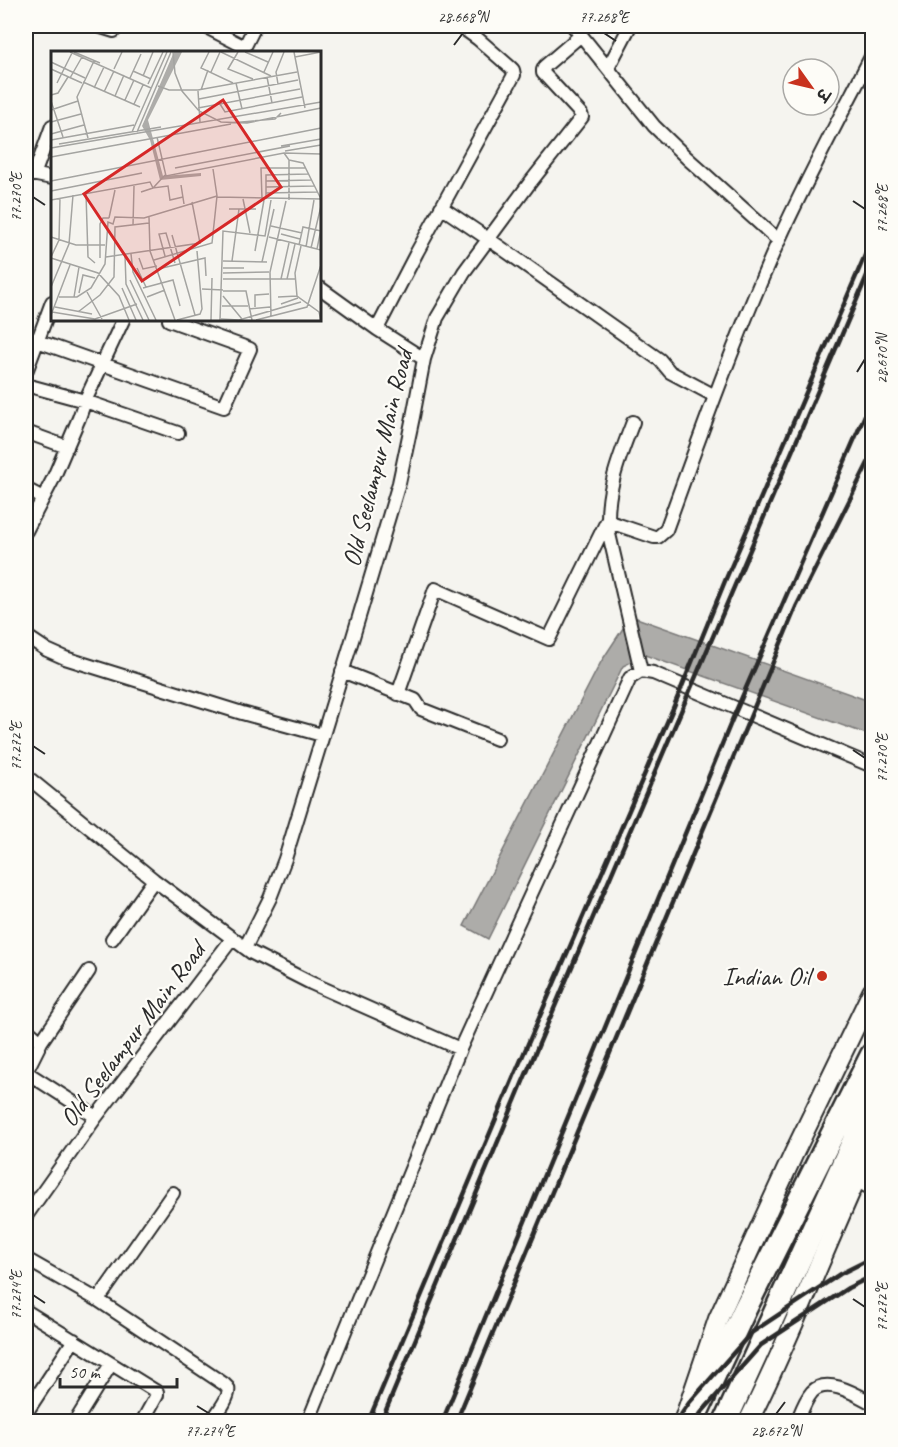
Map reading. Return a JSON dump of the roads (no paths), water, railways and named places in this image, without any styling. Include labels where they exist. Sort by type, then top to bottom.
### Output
[{"type":"highway","points":[[685,1420],[706,1390],[719,1344],[745,1309],[873,1055]]},
{"type":"highway","points":[[733,1421],[873,1101]]},
{"type":"main road","points":[[685,1420],[719,1344],[718,1319],[794,1154],[873,992]]},
{"type":"main road","points":[[733,1421],[771,1376],[855,1180],[873,1144]]},
{"type":"street","points":[[98,26],[114,31]]},
{"type":"street","points":[[204,26],[243,50],[255,26]]},
{"type":"street","points":[[377,328],[514,75],[510,67],[460,26]]},
{"type":"street","points":[[608,68],[630,26]]},
{"type":"street","points":[[577,30],[654,126],[778,241]]},
{"type":"street","name":"Old Seelampur Main Road","points":[[26,1216],[229,936],[245,948],[270,898],[285,859],[399,483],[424,359],[437,318],[464,272],[582,117],[545,76],[543,70],[577,30]]},
{"type":"street","points":[[607,521],[654,537],[658,537],[666,530],[727,365],[778,241],[873,55]]},
{"type":"street","points":[[51,128],[30,174],[51,178]]},
{"type":"street","points":[[441,207],[660,360],[670,372],[715,396]]},
{"type":"street","points":[[321,289],[424,359]]},
{"type":"street","points":[[26,372],[32,338],[51,304]]},
{"type":"street","points":[[26,531],[67,447],[85,401],[123,321]]},
{"type":"street","points":[[32,338],[224,407],[250,349],[172,321]]},
{"type":"street","points":[[26,386],[85,401],[178,433]]},
{"type":"street","points":[[633,422],[612,479],[607,521],[640,666],[873,766]]},
{"type":"street","points":[[26,432],[67,447]]},
{"type":"street","points":[[26,489],[43,498]]},
{"type":"street","points":[[398,694],[435,589],[549,639],[607,521]]},
{"type":"street","points":[[26,636],[47,650],[65,658],[322,735]]},
{"type":"street","points":[[308,1422],[460,1049],[626,686],[640,666]]},
{"type":"street","points":[[342,671],[415,700],[421,708],[497,739]]},
{"type":"street","points":[[26,776],[154,880],[229,936]]},
{"type":"street","points":[[112,939],[154,880]]},
{"type":"street","points":[[245,948],[311,983],[460,1049]]},
{"type":"street","points":[[89,971],[41,1042],[26,1072],[96,1117]]},
{"type":"street","points":[[26,1029],[41,1042]]},
{"type":"street","points":[[855,1180],[873,1189]]},
{"type":"street","points":[[98,1300],[173,1193]]},
{"type":"street","points":[[26,1259],[98,1300],[224,1384],[228,1388],[228,1393],[212,1422]]},
{"type":"street","points":[[26,1312],[157,1392],[142,1422]]},
{"type":"street","points":[[26,1413],[74,1340]]},
{"type":"street","points":[[75,1422],[111,1364]]},
{"type":"street","points":[[797,1422],[804,1404],[813,1391],[823,1386],[837,1387],[873,1403]]},
{"type":"railway","points":[[368,1422],[872,239]]},
{"type":"railway","points":[[381,1422],[524,1079],[872,264]]},
{"type":"railway","points":[[442,1422],[732,720],[872,399]]},
{"type":"railway","points":[[456,1422],[796,607],[872,455]]},
{"type":"railway","points":[[676,1422],[689,1403],[751,1333],[840,1274],[872,1258]]},
{"type":"railway","points":[[695,1422],[761,1345],[848,1288],[872,1276]]},
{"type":"place","name":"Indian Oil","points":[[822,976]]}]
